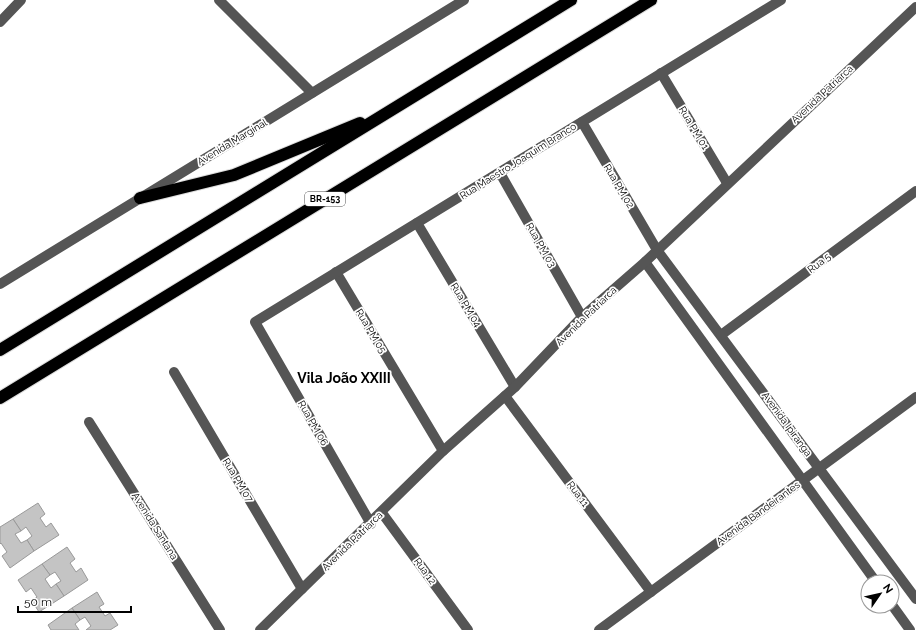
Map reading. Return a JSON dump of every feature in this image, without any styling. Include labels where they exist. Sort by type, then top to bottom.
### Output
[{"type":"highway","points":[[0,350],[571,0]]},
{"type":"highway","name":"BR-153","points":[[0,398],[651,0]]},
{"type":"highway","points":[[140,198],[234,175],[395,109]]},
{"type":"highway","points":[[0,403],[15,388]]},
{"type":"street","points":[[0,22],[21,0]]},
{"type":"street","points":[[219,0],[312,93]]},
{"type":"street","name":"Avenida Marginal","points":[[0,284],[463,0]]},
{"type":"street","name":"Rua Maestro Joaquim Branco","points":[[255,322],[781,0]]},
{"type":"street","name":"Avenida Patriarca","points":[[260,630],[302,588],[371,524],[443,452],[515,388],[582,317],[645,262],[727,183],[916,7]]},
{"type":"street","name":"Rua PM 01","points":[[661,73],[727,183]]},
{"type":"street","name":"Rua PM 02","points":[[582,122],[657,250]]},
{"type":"street","name":"Rua PM 03","points":[[500,173],[582,317]]},
{"type":"street","name":"Rua 5","points":[[721,335],[916,191]]},
{"type":"street","name":"Rua PM 04","points":[[417,223],[515,388]]},
{"type":"street","name":"Avenida Ipiranga","points":[[657,250],[916,599]]},
{"type":"street","name":"Avenida Ipiranga","points":[[645,262],[870,574]]},
{"type":"street","name":"Rua PM 05","points":[[336,272],[443,452]]},
{"type":"street","name":"Rua PM 06","points":[[255,322],[371,524]]},
{"type":"street","name":"Rua PM 07","points":[[174,372],[302,588]]},
{"type":"street","name":"Rua 11","points":[[505,396],[651,592]]},
{"type":"street","name":"Avenida Bandeirantes","points":[[599,630],[916,397]]},
{"type":"street","name":"Avenida Santana","points":[[89,422],[220,630]]},
{"type":"street","name":"Rua 12","points":[[382,512],[468,630]]},
{"type":"street","points":[[898,614],[910,630]]},
{"type":"building","points":[[38,503],[45,514],[40,518],[46,527],[51,523],[59,535],[34,551],[27,540],[32,536],[26,527],[21,531],[13,519]]},
{"type":"building","points":[[13,519],[21,531],[15,534],[21,543],[27,540],[34,551],[10,568],[2,556],[7,552],[1,543],[0,544],[0,527]]},
{"type":"building","points":[[67,547],[75,559],[70,563],[76,572],[81,568],[88,580],[64,596],[56,584],[61,581],[55,572],[50,575],[42,564]]},
{"type":"building","points":[[42,564],[50,575],[45,579],[51,588],[56,584],[64,596],[39,612],[32,601],[37,597],[31,588],[26,592],[18,580]]},
{"type":"building","points":[[97,592],[104,604],[99,607],[105,616],[110,613],[118,625],[110,630],[86,630],[91,626],[85,617],[80,620],[72,608]]},
{"type":"building","points":[[72,608],[80,620],[75,624],[79,630],[51,630],[48,625]]},
{"type":"district","name":"Vila João XXIII","points":[[344,378]]}]
